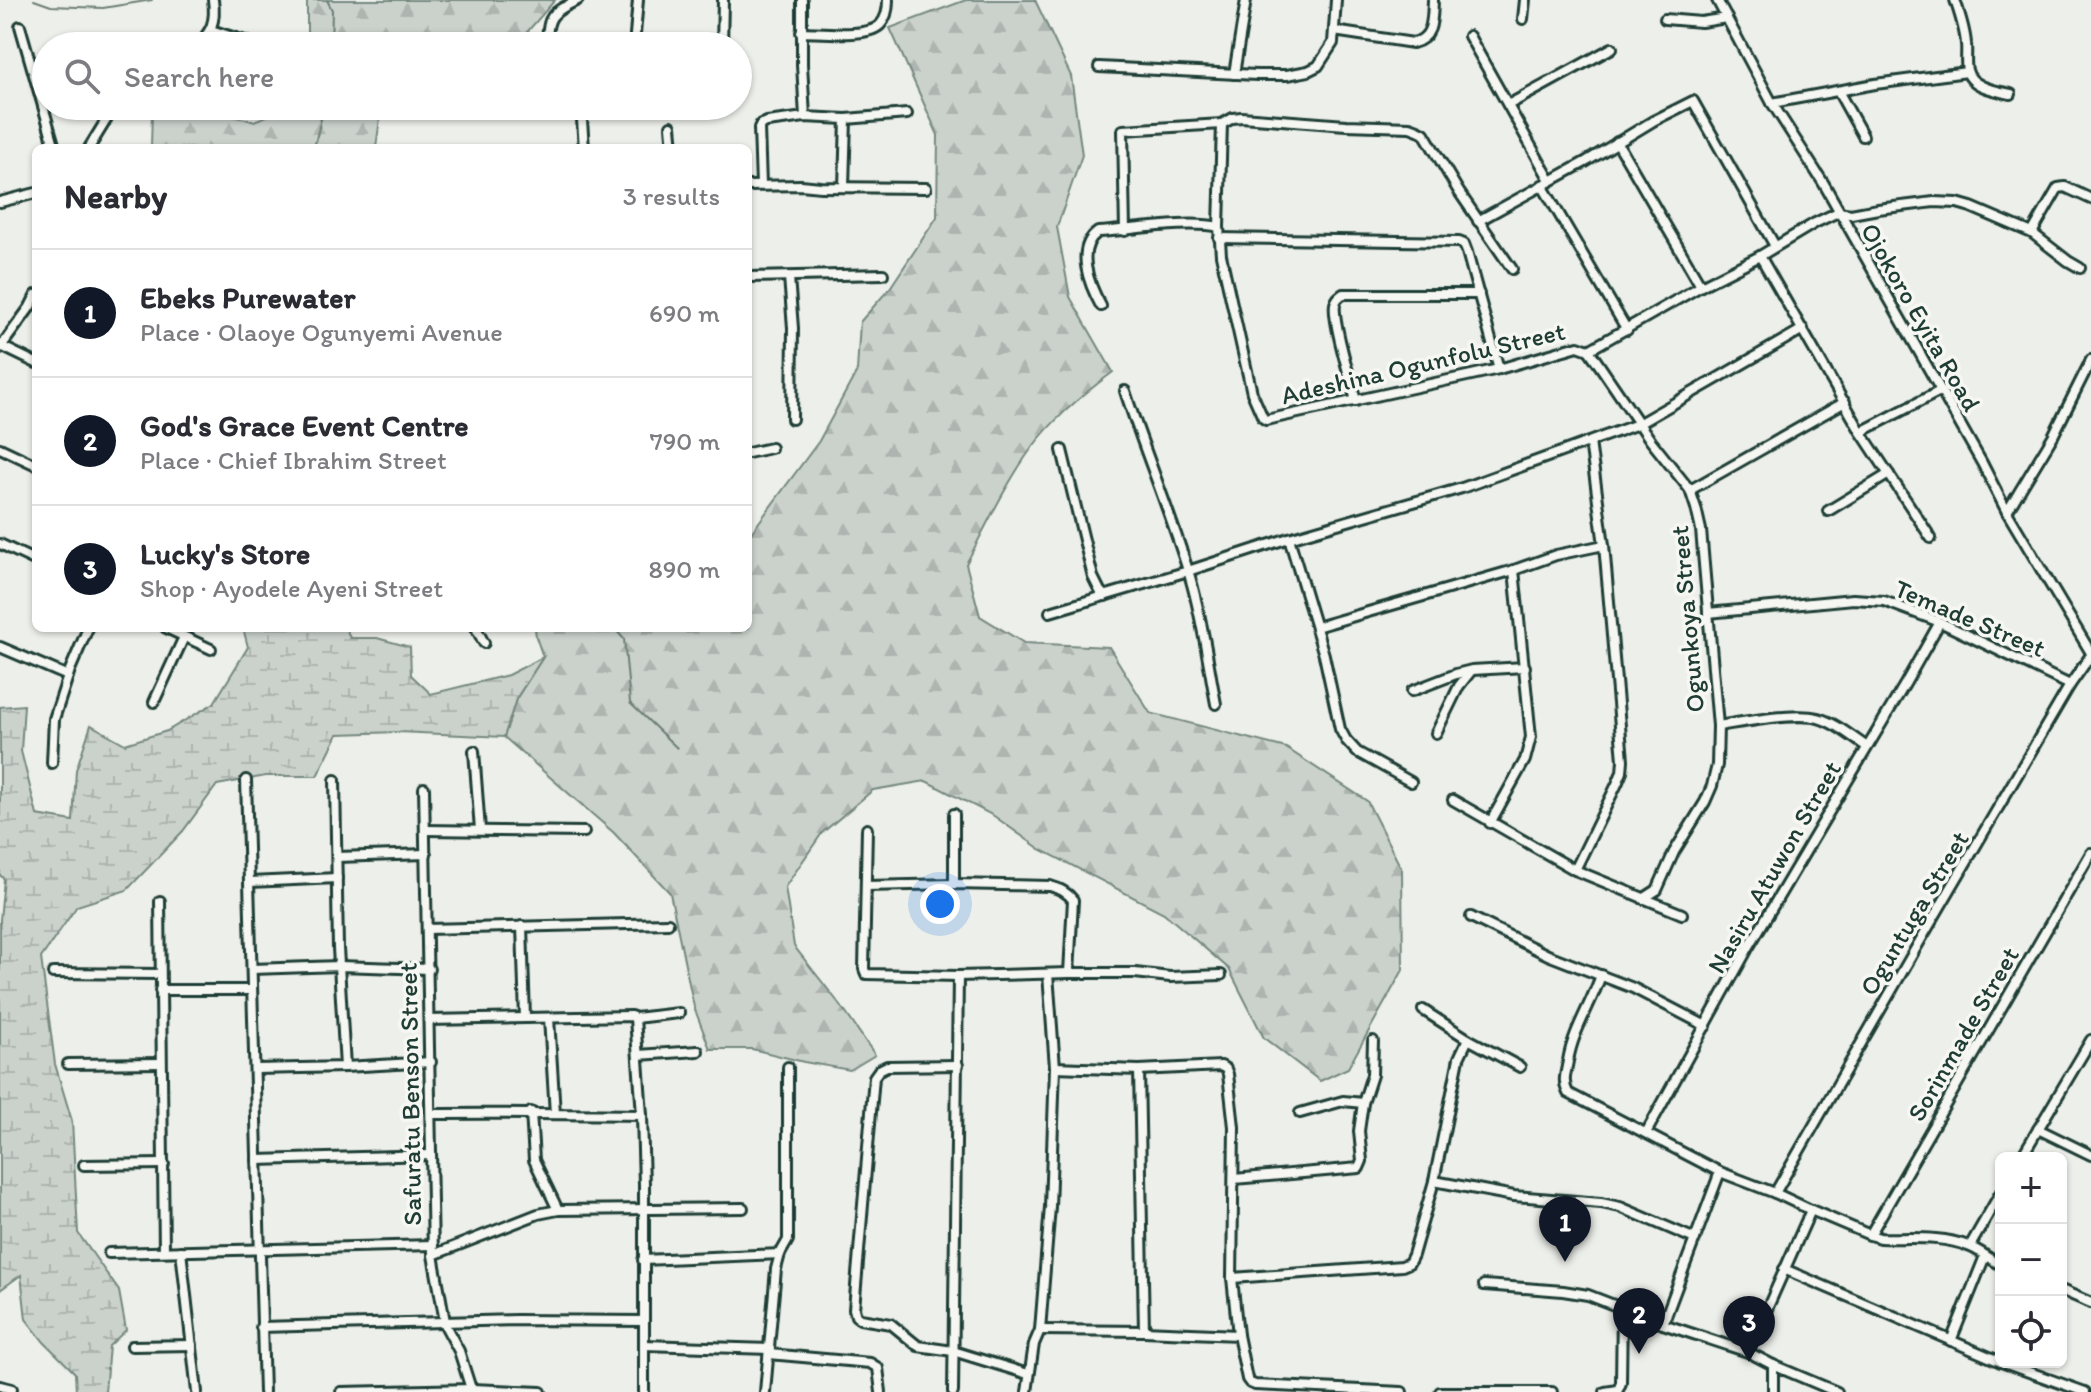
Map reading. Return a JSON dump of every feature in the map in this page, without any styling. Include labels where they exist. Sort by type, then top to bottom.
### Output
[{"type":"street","points":[[213,0],[211,30],[217,32]]},
{"type":"street","points":[[547,32],[551,16],[578,0]]},
{"type":"street","points":[[635,32],[638,0]]},
{"type":"street","points":[[722,32],[723,0]]},
{"type":"street","points":[[802,0],[805,117]]},
{"type":"street","points":[[801,32],[868,32],[884,21],[888,0]]},
{"type":"street","points":[[1234,74],[1246,0]]},
{"type":"street","points":[[1099,67],[1234,74],[1287,75],[1308,71],[1322,62],[1333,43],[1336,0]]},
{"type":"street","points":[[1334,31],[1413,43],[1423,40],[1432,24],[1433,0]]},
{"type":"street","points":[[1523,19],[1525,0]]},
{"type":"street","name":"Ojokoro Eyita Road","points":[[1717,0],[1772,103],[1824,184],[2007,512],[2091,654]]},
{"type":"street","points":[[1955,0],[1966,40],[1967,72],[1985,88],[2011,94]]},
{"type":"street","points":[[1665,19],[1701,22],[1727,18]]},
{"type":"street","points":[[20,26],[32,68]]},
{"type":"street","points":[[1469,36],[1627,330]]},
{"type":"street","points":[[1508,105],[1612,48]]},
{"type":"street","points":[[1772,103],[1901,80],[1967,72]]},
{"type":"street","points":[[1838,91],[1863,136]]},
{"type":"street","points":[[1478,221],[1693,101],[1775,246]]},
{"type":"street","points":[[761,185],[761,124],[805,117],[846,119],[907,114]]},
{"type":"street","points":[[1125,231],[1123,130],[1222,124],[1241,117],[1410,127],[1424,133],[1478,221],[1512,269]]},
{"type":"street","points":[[844,187],[846,119]]},
{"type":"street","points":[[47,120],[54,144]]},
{"type":"street","points":[[91,144],[106,120]]},
{"type":"street","points":[[583,120],[584,144]]},
{"type":"street","points":[[1222,124],[1219,238],[1464,244],[1499,369]]},
{"type":"street","points":[[671,126],[673,144]]},
{"type":"street","points":[[1617,142],[1701,286]]},
{"type":"street","points":[[752,186],[926,188]]},
{"type":"street","points":[[2032,233],[2058,188],[2065,187],[2091,199]]},
{"type":"street","points":[[0,202],[32,194]]},
{"type":"street","points":[[1589,350],[1838,212],[1851,214],[1934,202],[1957,203],[2032,233],[2080,268]]},
{"type":"street","points":[[1101,306],[1088,279],[1086,266],[1087,244],[1098,232],[1201,224],[1219,227]]},
{"type":"street","name":"Adeshina Ogunfolu Street","points":[[1219,238],[1252,393],[1266,420],[1499,369],[1578,346],[1589,350]]},
{"type":"street","points":[[1760,256],[1861,432],[1931,538]]},
{"type":"street","points":[[752,277],[883,274]]},
{"type":"street","points":[[789,277],[793,328],[792,419]]},
{"type":"street","points":[[1356,401],[1337,321],[1335,303],[1339,296],[1479,294]]},
{"type":"street","points":[[32,303],[1,347],[32,361]]},
{"type":"street","points":[[1050,612],[1462,488],[1638,424],[1803,329]]},
{"type":"street","name":"Ogunkoya Street","points":[[1589,350],[1638,424],[1690,490],[1701,530],[1718,726],[1717,765],[1705,802],[1674,852],[1657,890],[1643,899]]},
{"type":"street","points":[[2007,512],[2053,436],[2091,360]]},
{"type":"street","points":[[1125,391],[1188,571],[1216,704]]},
{"type":"street","points":[[1861,432],[1940,391]]},
{"type":"street","points":[[1690,490],[1845,402]]},
{"type":"street","points":[[1575,870],[1617,784],[1623,760],[1604,545],[1590,442]]},
{"type":"street","points":[[0,448],[32,463]]},
{"type":"street","points":[[752,452],[771,448]]},
{"type":"street","points":[[1062,450],[1093,577],[1105,596]]},
{"type":"street","points":[[1828,511],[1889,474]]},
{"type":"street","points":[[1289,538],[1316,627],[1340,729],[1357,752],[1411,782]]},
{"type":"street","points":[[0,544],[32,559]]},
{"type":"street","points":[[1316,627],[1556,555],[1604,545]]},
{"type":"street","points":[[1490,823],[1529,749],[1530,715],[1514,570]]},
{"type":"street","name":"Temade Street","points":[[1708,613],[1864,599],[1884,601],[1940,622],[2070,685]]},
{"type":"street","name":"Nasiru Atuwon Street","points":[[1646,1133],[1747,950],[1940,622]]},
{"type":"street","points":[[52,763],[54,719],[86,632]]},
{"type":"street","points":[[174,632],[211,649]]},
{"type":"street","points":[[478,632],[484,643]]},
{"type":"street","points":[[154,702],[184,637]]},
{"type":"street","points":[[0,647],[68,676]]},
{"type":"street","name":"Oguntuga Street","points":[[1775,1193],[2070,685],[2091,654]]},
{"type":"street","points":[[1412,691],[1472,670],[1525,667]]},
{"type":"street","points":[[1436,733],[1459,686],[1472,670]]},
{"type":"street","points":[[1718,726],[1816,717],[1867,747]]},
{"type":"street","points":[[474,751],[480,830]]},
{"type":"street","points":[[246,780],[264,1392]]},
{"type":"street","points":[[335,780],[339,966],[345,1067]]},
{"type":"street","name":"Safuratu Benson Street","points":[[424,788],[433,1250],[445,1321],[472,1390]]},
{"type":"street","points":[[1453,800],[1575,870],[1682,914]]},
{"type":"street","points":[[954,814],[954,884]]},
{"type":"street","points":[[867,829],[866,974],[1221,975]]},
{"type":"street","points":[[425,830],[584,832]]},
{"type":"street","name":"Sorinmade Street","points":[[1870,1235],[2091,853]]},
{"type":"street","points":[[337,857],[426,854]]},
{"type":"street","points":[[250,882],[337,878]]},
{"type":"street","points":[[866,886],[954,884],[1050,886],[1061,889],[1073,900],[1069,973]]},
{"type":"street","points":[[160,901],[164,1251]]},
{"type":"street","points":[[1471,917],[1548,955],[1633,988],[1706,1026]]},
{"type":"street","points":[[427,929],[668,923]]},
{"type":"street","points":[[522,926],[525,1018]]},
{"type":"street","points":[[252,969],[339,966],[429,969]]},
{"type":"street","points":[[53,973],[160,974]]},
{"type":"street","points":[[1027,1392],[1034,1344],[1040,1330],[1050,1207],[1055,1067],[1048,974]]},
{"type":"street","points":[[1601,975],[1573,1037],[1565,1073],[1565,1090],[1568,1093],[1720,1172],[1870,1235],[1944,1240],[1970,1246],[1995,1262]]},
{"type":"street","points":[[953,1392],[958,976]]},
{"type":"street","points":[[160,990],[252,990]]},
{"type":"street","points":[[1423,1010],[1520,1067]]},
{"type":"street","points":[[429,1020],[635,1018],[679,1013]]},
{"type":"street","points":[[549,1018],[555,1114]]},
{"type":"street","points":[[635,1018],[642,1115],[644,1392]]},
{"type":"street","points":[[1232,1278],[1409,1263],[1434,1181],[1459,1058],[1468,1039]]},
{"type":"street","points":[[1234,1179],[1359,1168],[1362,1161],[1359,1131],[1363,1103],[1372,1075],[1373,1041]]},
{"type":"street","points":[[2025,1152],[2090,1046]]},
{"type":"street","points":[[638,1055],[698,1051]]},
{"type":"street","points":[[256,1069],[431,1062]]},
{"type":"street","points":[[68,1064],[161,1063]]},
{"type":"street","points":[[958,1065],[887,1066],[874,1077],[854,1309],[860,1319],[891,1324],[918,1346],[953,1351],[1028,1374]]},
{"type":"street","points":[[1055,1067],[1139,1070],[1221,1066],[1226,1069],[1234,1127],[1232,1278],[1238,1335],[1247,1379],[1250,1383],[1269,1386],[1402,1392]]},
{"type":"street","points":[[765,1392],[776,1269],[788,1240],[788,1067]]},
{"type":"street","points":[[1139,1070],[1144,1331]]},
{"type":"street","points":[[1300,1113],[1343,1101],[1363,1103]]},
{"type":"street","points":[[531,1112],[534,1160],[558,1210]]},
{"type":"street","points":[[431,1114],[531,1112],[642,1115]]},
{"type":"street","points":[[2038,1129],[2091,1155]]},
{"type":"street","points":[[257,1160],[431,1155]]},
{"type":"street","points":[[84,1165],[164,1164]]},
{"type":"street","points":[[1663,1324],[1720,1172]]},
{"type":"street","points":[[1434,1181],[1514,1196],[1620,1207],[1695,1239]]},
{"type":"street","points":[[1970,1246],[1995,1202]]},
{"type":"street","points":[[109,1253],[259,1249],[433,1250],[558,1210],[743,1208]]},
{"type":"street","points":[[1748,1352],[1811,1210]]},
{"type":"street","points":[[181,1251],[197,1392]]},
{"type":"street","points":[[643,1260],[780,1254]]},
{"type":"street","points":[[1951,1341],[1985,1256]]},
{"type":"street","points":[[1784,1269],[1995,1359]]},
{"type":"street","points":[[1484,1285],[1576,1292],[1748,1352],[1837,1392]]},
{"type":"street","points":[[2067,1293],[2091,1303]]},
{"type":"street","points":[[1605,1392],[1618,1390],[1621,1383],[1622,1309]]},
{"type":"street","points":[[261,1327],[445,1321],[644,1321]]},
{"type":"street","points":[[1040,1330],[1238,1335]]},
{"type":"street","points":[[132,1346],[192,1345]]},
{"type":"street","points":[[644,1345],[769,1351],[870,1363],[878,1368],[881,1392]]},
{"type":"street","points":[[1773,1365],[1773,1392]]},
{"type":"street","points":[[2018,1368],[2085,1392]]},
{"type":"street","points":[[0,1386],[12,1389]]},
{"type":"street","points":[[341,1392],[541,1392]]},
{"type":"street","points":[[1440,1392],[1552,1392]]},
{"type":"green space","points":[[307,0],[555,0],[527,32],[307,32]]},
{"type":"green space","points":[[966,0],[1035,0],[1071,76],[1082,155],[1057,227],[1070,297],[1113,372],[1049,427],[1022,462],[997,505],[966,564],[980,616],[1024,643],[1109,647],[1150,713],[1286,748],[1367,801],[1402,870],[1403,970],[1348,1068],[1320,1081],[1264,1038],[1229,969],[1164,913],[1040,849],[994,816],[926,781],[873,790],[822,833],[785,887],[794,946],[875,1055],[850,1070],[752,1049],[710,1049],[694,1007],[670,893],[614,833],[504,737],[516,699],[543,657],[535,632],[752,632],[752,532],[819,441],[857,371],[860,322],[890,288],[937,217],[938,135],[890,28]]},
{"type":"green space","points":[[152,120],[380,120],[377,144],[151,144]]},
{"type":"green space","points":[[244,632],[348,632],[350,638],[377,638],[410,647],[411,675],[431,694],[508,675],[543,657],[516,699],[504,737],[399,732],[338,734],[317,776],[266,776],[217,785],[183,831],[127,890],[77,906],[41,958],[55,1064],[72,1121],[78,1233],[119,1291],[126,1330],[109,1346],[105,1392],[76,1392],[75,1373],[26,1319],[21,1275],[0,1290],[0,920],[4,879],[0,875],[0,707],[24,705],[21,751],[37,815],[73,821],[76,770],[91,725],[125,744],[167,731],[214,703],[248,647]]},
{"type":"waterway","points":[[34,0],[51,6],[103,8],[152,0]]},
{"type":"waterway","points":[[327,0],[332,10],[331,32]]},
{"type":"waterway","points":[[315,144],[321,120]]},
{"type":"waterway","points":[[618,632],[624,639],[630,703],[677,748]]},
{"type":"place","name":"Ebeks Purewater","points":[[1565,1262]]},
{"type":"place","name":"God's Grace Event Centre","points":[[1639,1354]]},
{"type":"place","name":"Lucky's Store","points":[[1749,1362]]}]
